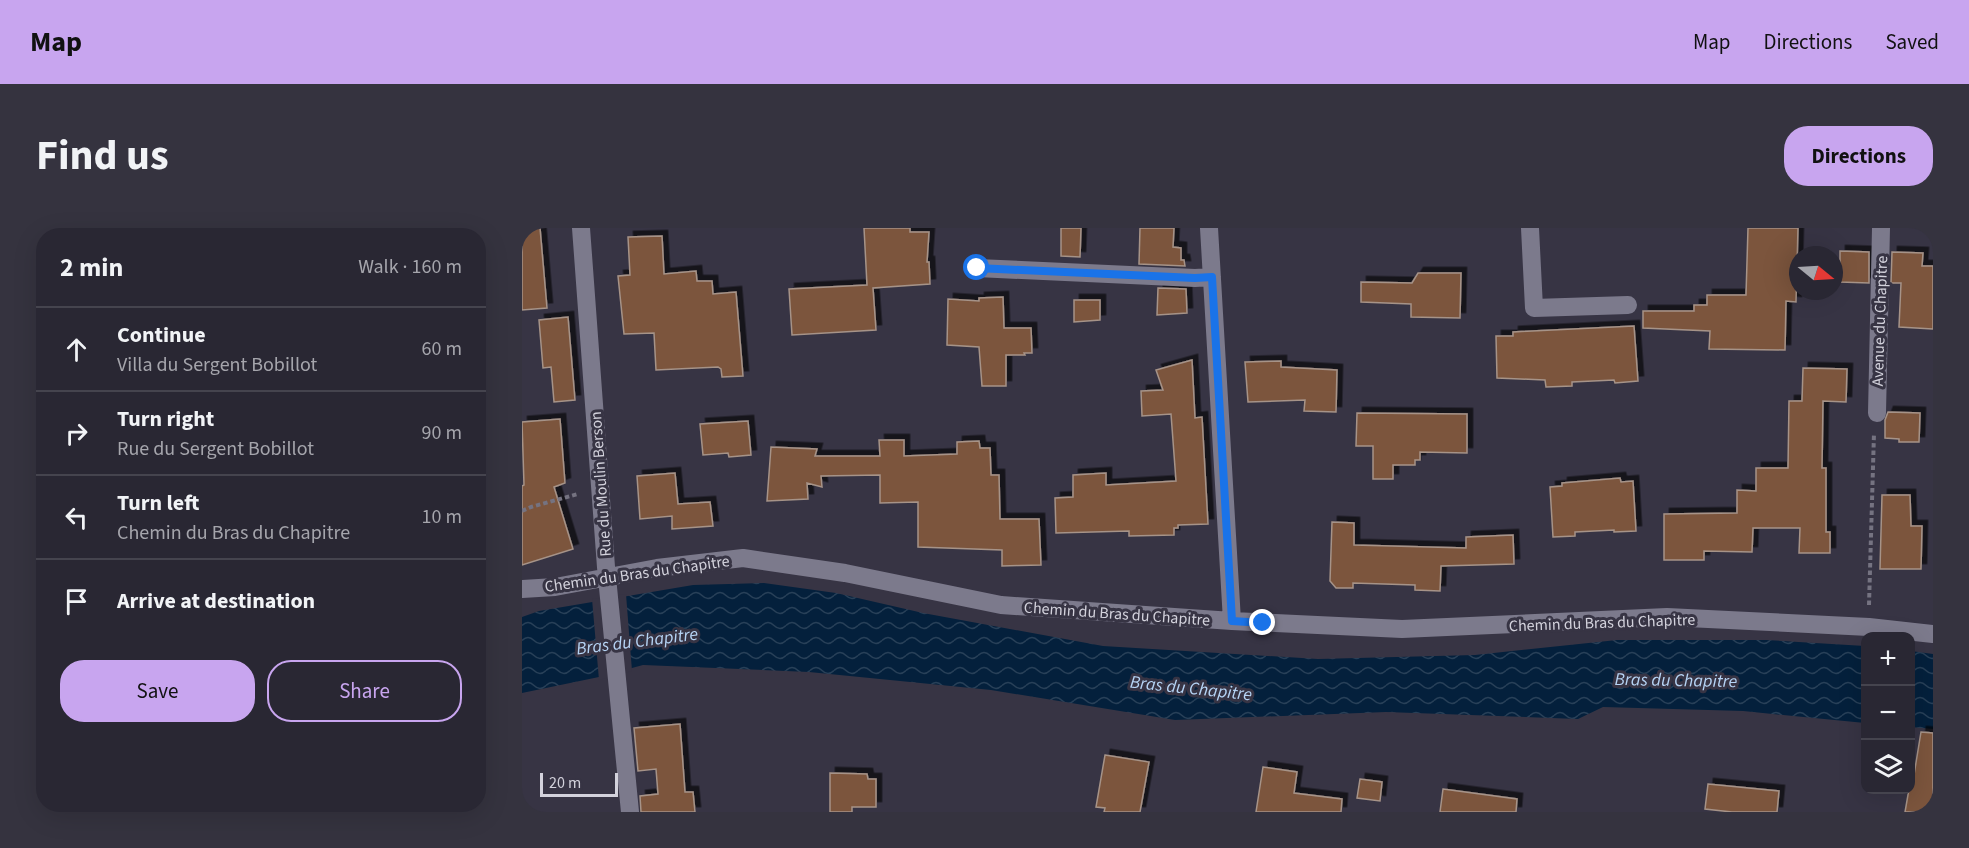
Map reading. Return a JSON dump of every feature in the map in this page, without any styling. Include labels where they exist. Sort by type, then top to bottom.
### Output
[{"type":"street","name":"Rue du Moulin Berson","points":[[581,228],[606,567],[630,812]]},
{"type":"street","points":[[1209,228],[1232,621]]},
{"type":"street","points":[[1530,228],[1534,309],[1628,305]]},
{"type":"street","name":"Avenue du Chapitre","points":[[1877,413],[1881,228]]},
{"type":"street","points":[[977,268],[1212,277]]},
{"type":"street","name":"Chemin du Bras du Chapitre","points":[[522,589],[555,587],[657,568],[743,558],[845,573],[1001,605],[1232,621],[1402,629],[1667,617],[1869,627],[1933,634]]},
{"type":"path","points":[[1869,627],[1875,432]]},
{"type":"path","points":[[522,512],[531,507],[581,493]]},
{"type":"water","name":"Bras du Chapitre","points":[[764,583],[836,593],[923,613],[1103,646],[1318,659],[1475,655],[1617,640],[1766,640],[1861,646],[1861,723],[1743,711],[1603,707],[1578,719],[1386,712],[1175,720],[991,690],[809,672],[643,665],[522,693],[522,617],[539,611],[693,585]]},
{"type":"water","points":[[1915,652],[1933,654],[1933,729],[1915,727]]},
{"type":"pier","points":[[626,594],[632,671],[599,680],[592,599]]},
{"type":"building","points":[[522,228],[540,228],[547,308],[522,310]]},
{"type":"building","points":[[864,228],[910,228],[910,232],[929,232],[927,262],[929,262],[930,284],[873,288],[876,330],[792,335],[789,289],[867,285]]},
{"type":"building","points":[[1061,228],[1081,228],[1080,257],[1061,256]]},
{"type":"building","points":[[1140,228],[1174,228],[1173,247],[1181,248],[1181,260],[1184,260],[1185,266],[1139,264]]},
{"type":"building","points":[[1748,228],[1798,228],[1798,246],[1789,246],[1789,300],[1796,300],[1796,302],[1786,301],[1785,350],[1709,349],[1710,331],[1643,328],[1643,311],[1694,311],[1694,305],[1707,305],[1707,295],[1746,295]]},
{"type":"building","points":[[662,236],[664,274],[696,271],[697,281],[712,281],[713,294],[736,292],[743,376],[722,377],[721,369],[718,367],[656,370],[654,333],[624,334],[618,276],[630,275],[628,237]]},
{"type":"building","points":[[1843,251],[1869,252],[1869,283],[1843,282]]},
{"type":"building","points":[[1892,252],[1923,253],[1922,266],[1933,266],[1933,329],[1899,327],[1901,283],[1891,283]]},
{"type":"building","points":[[1418,273],[1461,273],[1460,318],[1411,317],[1411,304],[1361,302],[1361,282],[1412,283]]},
{"type":"building","points":[[1158,288],[1186,289],[1187,313],[1157,315]]},
{"type":"building","points":[[1003,297],[1004,328],[1031,328],[1032,353],[1006,355],[1006,386],[982,386],[979,347],[947,345],[948,299],[979,301],[979,298]]},
{"type":"building","points":[[1074,300],[1100,300],[1100,320],[1074,322]]},
{"type":"building","points":[[568,317],[575,400],[554,402],[551,367],[543,368],[539,320]]},
{"type":"building","points":[[1634,326],[1638,381],[1572,382],[1572,386],[1546,387],[1545,380],[1497,378],[1496,336],[1513,336],[1513,332]]},
{"type":"building","points":[[1192,360],[1195,418],[1202,417],[1208,524],[1178,525],[1178,528],[1174,528],[1174,535],[1129,536],[1129,531],[1056,533],[1055,498],[1073,497],[1073,475],[1106,473],[1106,485],[1176,481],[1171,414],[1142,416],[1141,391],[1163,390],[1156,370]]},
{"type":"building","points":[[1281,361],[1281,367],[1337,370],[1336,412],[1304,411],[1305,400],[1248,402],[1245,362]]},
{"type":"building","points":[[1803,368],[1847,369],[1846,402],[1823,401],[1822,468],[1826,468],[1826,532],[1830,532],[1830,553],[1799,553],[1800,528],[1753,528],[1752,552],[1704,551],[1704,560],[1664,560],[1664,514],[1737,513],[1737,490],[1756,491],[1756,468],[1788,468],[1789,401],[1802,401]]},
{"type":"building","points":[[1888,412],[1920,413],[1919,442],[1899,442],[1899,439],[1885,438],[1885,420]]},
{"type":"building","points":[[1357,413],[1467,414],[1467,453],[1420,452],[1420,460],[1415,460],[1415,465],[1393,465],[1393,479],[1373,479],[1373,446],[1356,446]]},
{"type":"building","points":[[560,419],[565,483],[554,487],[573,549],[522,565],[522,486],[524,485],[522,422]]},
{"type":"building","points":[[748,421],[751,455],[729,457],[728,453],[703,455],[700,424]]},
{"type":"building","points":[[879,440],[904,440],[904,456],[957,454],[957,442],[979,441],[980,448],[990,448],[991,475],[999,475],[1000,519],[1039,519],[1041,565],[1002,566],[1002,550],[918,547],[918,502],[880,503],[880,475],[821,476],[822,487],[807,483],[808,499],[767,501],[771,447],[817,449],[815,456],[880,456]]},
{"type":"building","points":[[675,473],[678,504],[710,502],[713,526],[672,529],[672,516],[640,519],[637,476]]},
{"type":"building","points":[[1620,478],[1621,482],[1633,481],[1636,531],[1575,532],[1575,536],[1553,537],[1550,487],[1562,486],[1562,483]]},
{"type":"building","points":[[1882,495],[1910,495],[1911,526],[1922,526],[1921,569],[1880,569]]},
{"type":"building","points":[[1332,522],[1354,523],[1354,545],[1466,548],[1466,537],[1513,535],[1514,564],[1441,566],[1440,591],[1415,590],[1415,585],[1353,583],[1353,588],[1336,588],[1330,581]]},
{"type":"building","points":[[680,724],[685,792],[693,792],[695,812],[641,812],[640,796],[658,794],[656,769],[638,771],[634,728]]},
{"type":"building","points":[[1921,732],[1933,733],[1933,812],[1905,812],[1908,794],[1915,794],[1915,769]]},
{"type":"building","points":[[1105,755],[1149,762],[1140,812],[1104,812],[1105,808],[1096,807]]},
{"type":"building","points":[[1263,767],[1297,772],[1294,793],[1342,799],[1341,812],[1256,812]]},
{"type":"building","points":[[830,773],[867,774],[868,779],[876,779],[876,807],[852,807],[852,812],[830,812]]},
{"type":"building","points":[[1360,779],[1382,782],[1380,801],[1357,798]]},
{"type":"building","points":[[1708,784],[1779,791],[1777,812],[1732,812],[1705,809]]},
{"type":"building","points":[[1443,789],[1517,799],[1516,812],[1440,812]]},
{"type":"route","points":[[977,268],[1212,277],[1232,621],[1263,623]]}]
